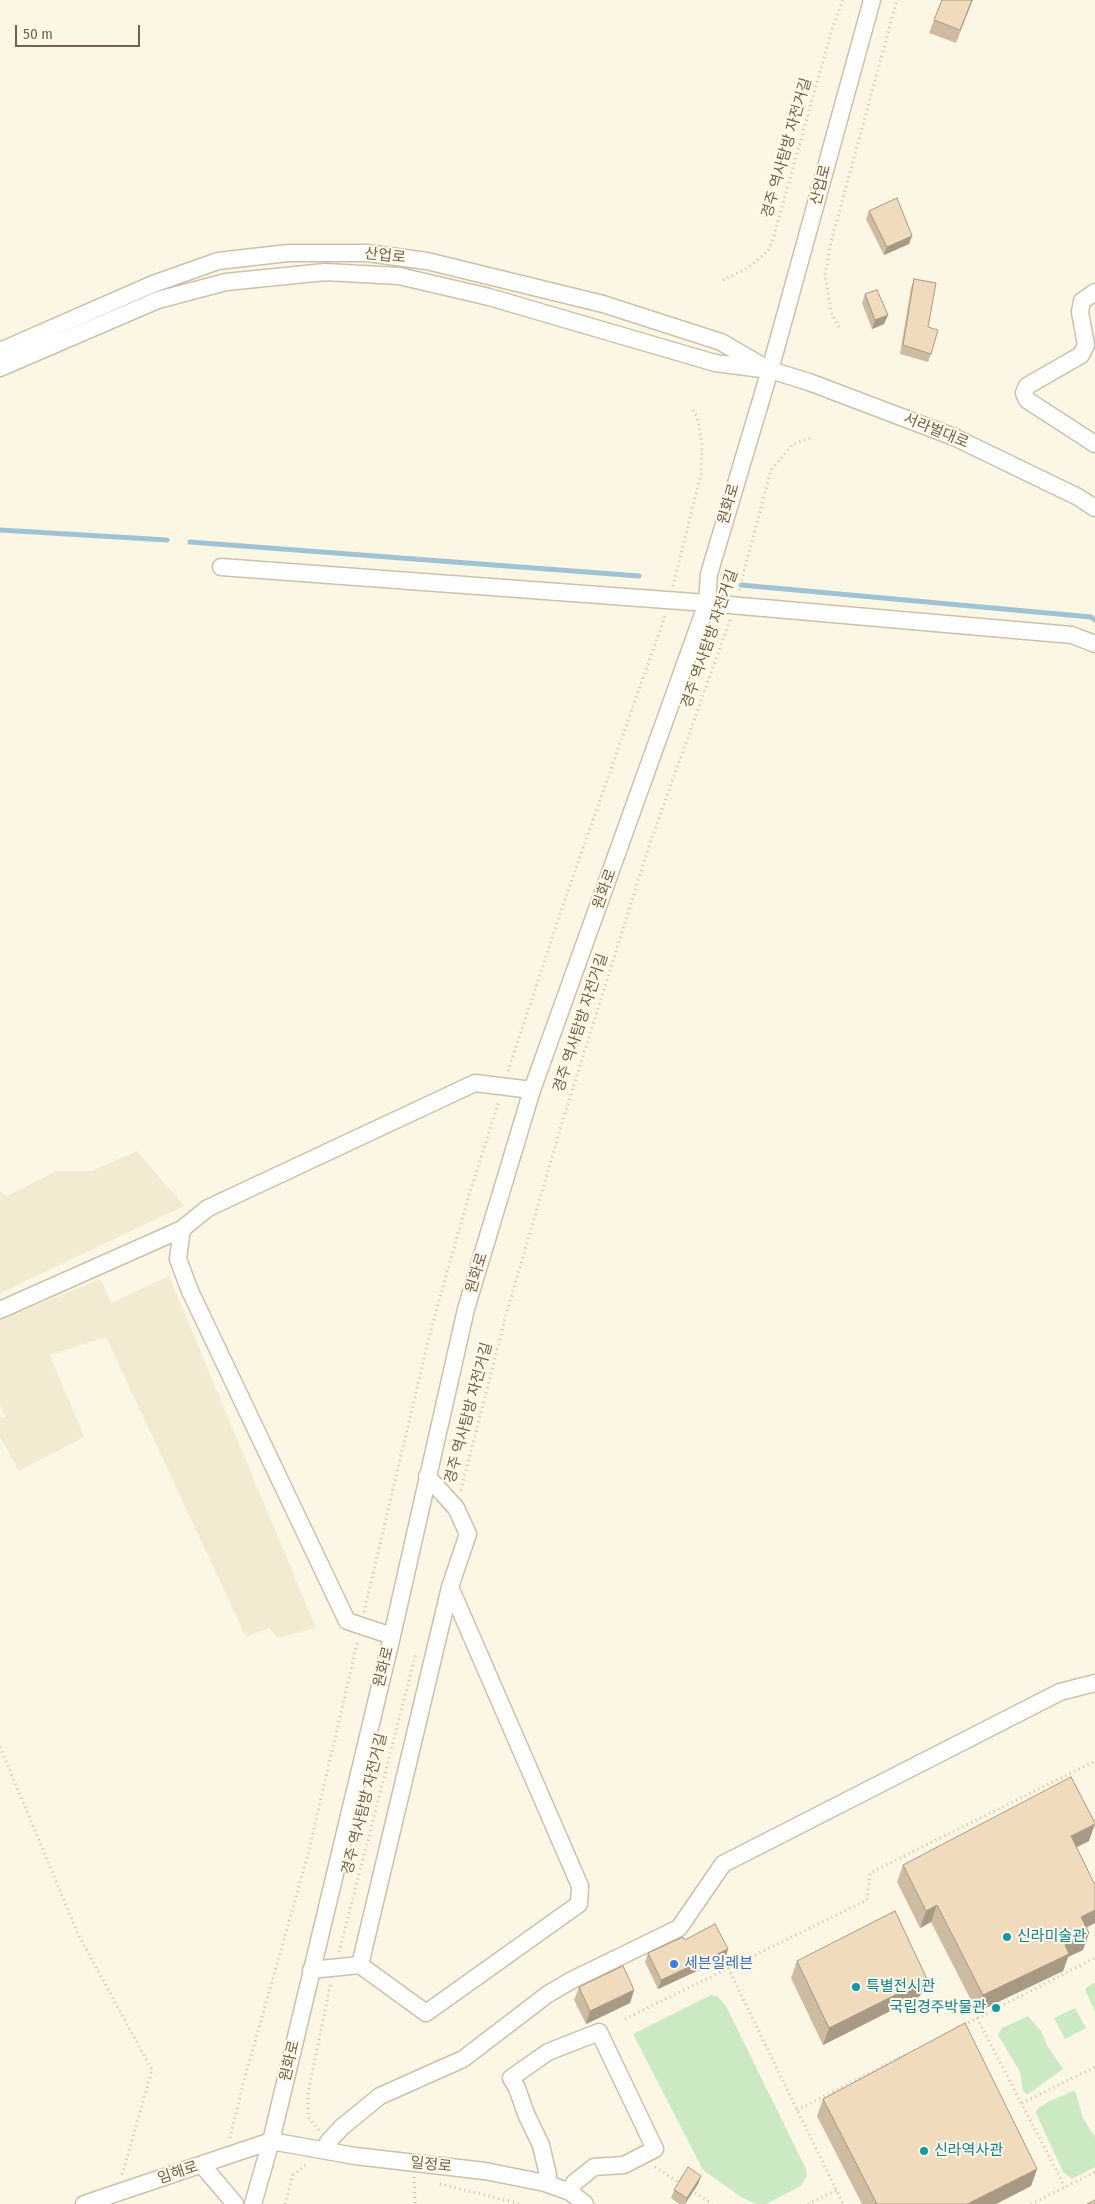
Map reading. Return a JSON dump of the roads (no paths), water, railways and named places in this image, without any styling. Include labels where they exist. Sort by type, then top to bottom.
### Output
[{"type":"street","name":"산업로","points":[[770,370],[872,0]]},
{"type":"street","name":"산업로","points":[[0,351],[153,284],[218,261],[288,254],[367,252],[427,261],[603,304],[721,342],[770,370]]},
{"type":"street","name":"산업로","points":[[0,368],[158,300],[226,282],[326,272],[399,276],[488,297],[715,363],[770,370]]},
{"type":"street","points":[[1095,292],[1082,301],[1080,312],[1086,345],[1081,355],[1027,386],[1024,393],[1027,400],[1095,444]]},
{"type":"street","name":"서라벌대로","points":[[770,370],[809,382],[954,437],[1078,496],[1095,508]]},
{"type":"street","name":"원화로","points":[[255,2202],[392,1636],[466,1309],[532,1090],[706,604],[709,574],[770,370]]},
{"type":"street","points":[[220,568],[735,606],[1072,635],[1095,644]]},
{"type":"street","points":[[0,1310],[182,1229],[208,1208],[475,1083],[532,1090]]},
{"type":"street","points":[[182,1229],[178,1259],[190,1291],[348,1621],[392,1636]]},
{"type":"street","points":[[360,1965],[450,1587],[468,1534],[456,1508],[427,1476]]},
{"type":"street","points":[[311,1970],[360,1965],[426,2013],[579,1904],[580,1886],[450,1587]]},
{"type":"street","points":[[327,2146],[356,2114],[380,2096],[463,2059],[548,1994],[572,1980],[679,1928],[723,1864],[1060,1692],[1095,1682]]},
{"type":"street","points":[[545,2183],[548,2175],[541,2145],[511,2078],[548,2052],[599,2032],[655,2149],[624,2165],[594,2167],[574,2184],[570,2192]]},
{"type":"street","name":"일정로","points":[[271,2141],[327,2146],[485,2171],[545,2183],[570,2192],[585,2204]]},
{"type":"street","name":"임해로","points":[[84,2204],[271,2141]]},
{"type":"street","points":[[202,2165],[235,2204]]},
{"type":"waterway","points":[[0,530],[167,540]]},
{"type":"waterway","points":[[190,542],[639,576]]},
{"type":"waterway","points":[[741,585],[1091,617],[1095,620]]},
{"type":"place","name":"신라미술관","points":[[1007,1937]]},
{"type":"place","name":"세븐일레븐","points":[[674,1964]]},
{"type":"place","name":"특별전시관","points":[[856,1987]]},
{"type":"place","name":"국립경주박물관","points":[[996,2008]]},
{"type":"place","name":"신라역사관","points":[[924,2151]]}]
